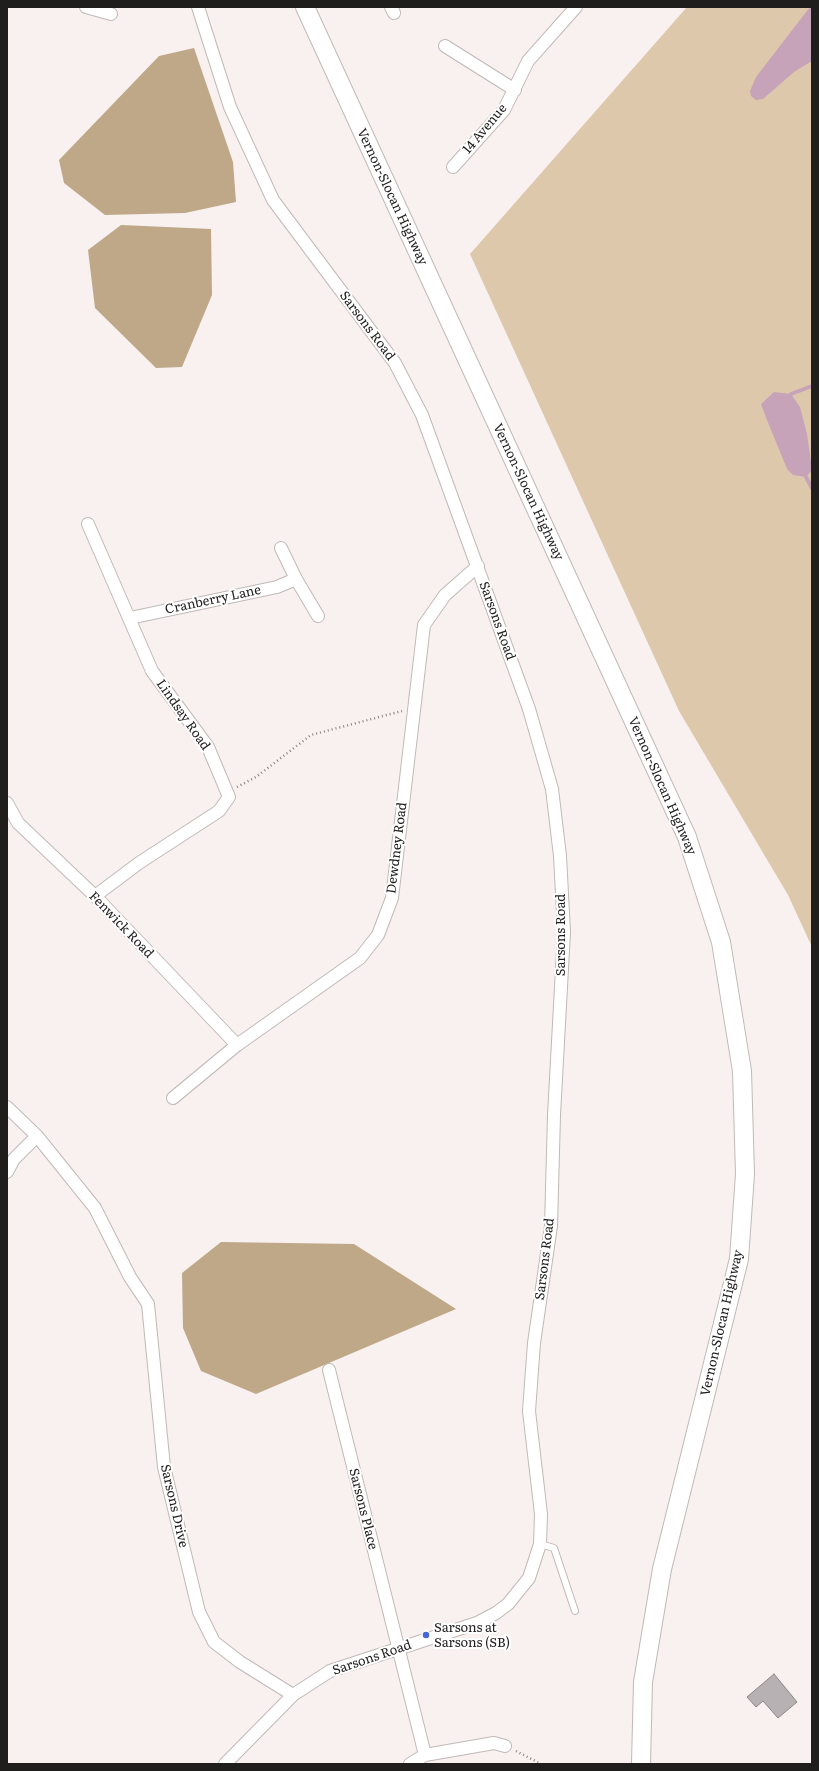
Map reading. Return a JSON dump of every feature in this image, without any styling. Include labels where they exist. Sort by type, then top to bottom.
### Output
[{"type":"main road","name":"Vernon-Slocan Highway","points":[[305,7],[687,837],[721,942],[742,1071],[745,1174],[739,1259],[662,1569],[643,1682],[641,1764]]},
{"type":"street","points":[[86,7],[111,14]]},
{"type":"street","name":"Sarsons Road","points":[[198,7],[230,107],[273,200],[395,362],[422,414],[529,709],[552,789],[560,864],[564,932],[554,1115],[551,1226],[534,1343],[529,1411],[541,1514],[540,1544],[529,1578],[519,1592],[496,1614],[477,1623],[330,1671],[292,1695],[225,1764]]},
{"type":"street","name":"14 Avenue","points":[[453,167],[504,110],[528,61],[576,7]]},
{"type":"street","name":"14 Avenue","points":[[445,46],[515,90]]},
{"type":"street","name":"Lindsay Road","points":[[88,524],[152,670],[208,747],[229,796]]},
{"type":"street","points":[[281,548],[296,579],[318,616]]},
{"type":"street","name":"Dewdney Road","points":[[173,1098],[238,1046],[360,958],[378,935],[392,898],[424,625],[445,595],[478,566]]},
{"type":"street","name":"Cranberry Lane","points":[[130,618],[277,587],[296,579]]},
{"type":"street","points":[[95,896],[139,863],[219,811],[229,796]]},
{"type":"street","name":"Fenwick Road","points":[[7,803],[18,823],[95,896],[238,1046]]},
{"type":"street","name":"Sarsons Drive","points":[[7,1106],[37,1136],[95,1208],[130,1276],[148,1304],[164,1467],[199,1612],[214,1642],[240,1662],[292,1695]]},
{"type":"street","points":[[7,1172],[14,1159],[37,1136]]},
{"type":"street","name":"Sarsons Place","points":[[329,1370],[425,1755]]},
{"type":"street","points":[[410,1764],[425,1755],[494,1743],[504,1746]]},
{"type":"lane","points":[[540,1544],[554,1548],[574,1611]]},
{"type":"path","points":[[229,796],[238,785],[256,777],[311,735],[414,707]]},
{"type":"path","points":[[504,1746],[541,1764]]},
{"type":"shaded area","points":[[687,7],[812,7],[812,947],[788,895],[679,711],[470,254]]},
{"type":"shaded area","points":[[810,7],[812,7],[812,61],[794,72],[763,99],[756,100],[751,96],[750,91],[756,77]]},
{"type":"shaded area","points":[[194,48],[233,162],[236,202],[185,213],[105,215],[64,183],[59,160],[159,56]]},
{"type":"shaded area","points":[[121,225],[211,229],[212,295],[182,367],[156,368],[95,308],[88,250]]},
{"type":"shaded area","points":[[774,392],[791,394],[800,407],[807,434],[812,470],[806,477],[793,475],[787,469],[767,420],[761,404]]},
{"type":"shaded area","points":[[221,1242],[354,1244],[456,1309],[256,1394],[201,1371],[183,1328],[182,1273]]},
{"type":"building","points":[[774,1674],[797,1702],[778,1718],[763,1701],[756,1707],[747,1697]]},
{"type":"waterway","points":[[791,394],[812,386]]},
{"type":"waterway","points":[[806,477],[812,488]]},
{"type":"place","name":"Sarsons at Sarsons (SB)","points":[[426,1635]]}]
